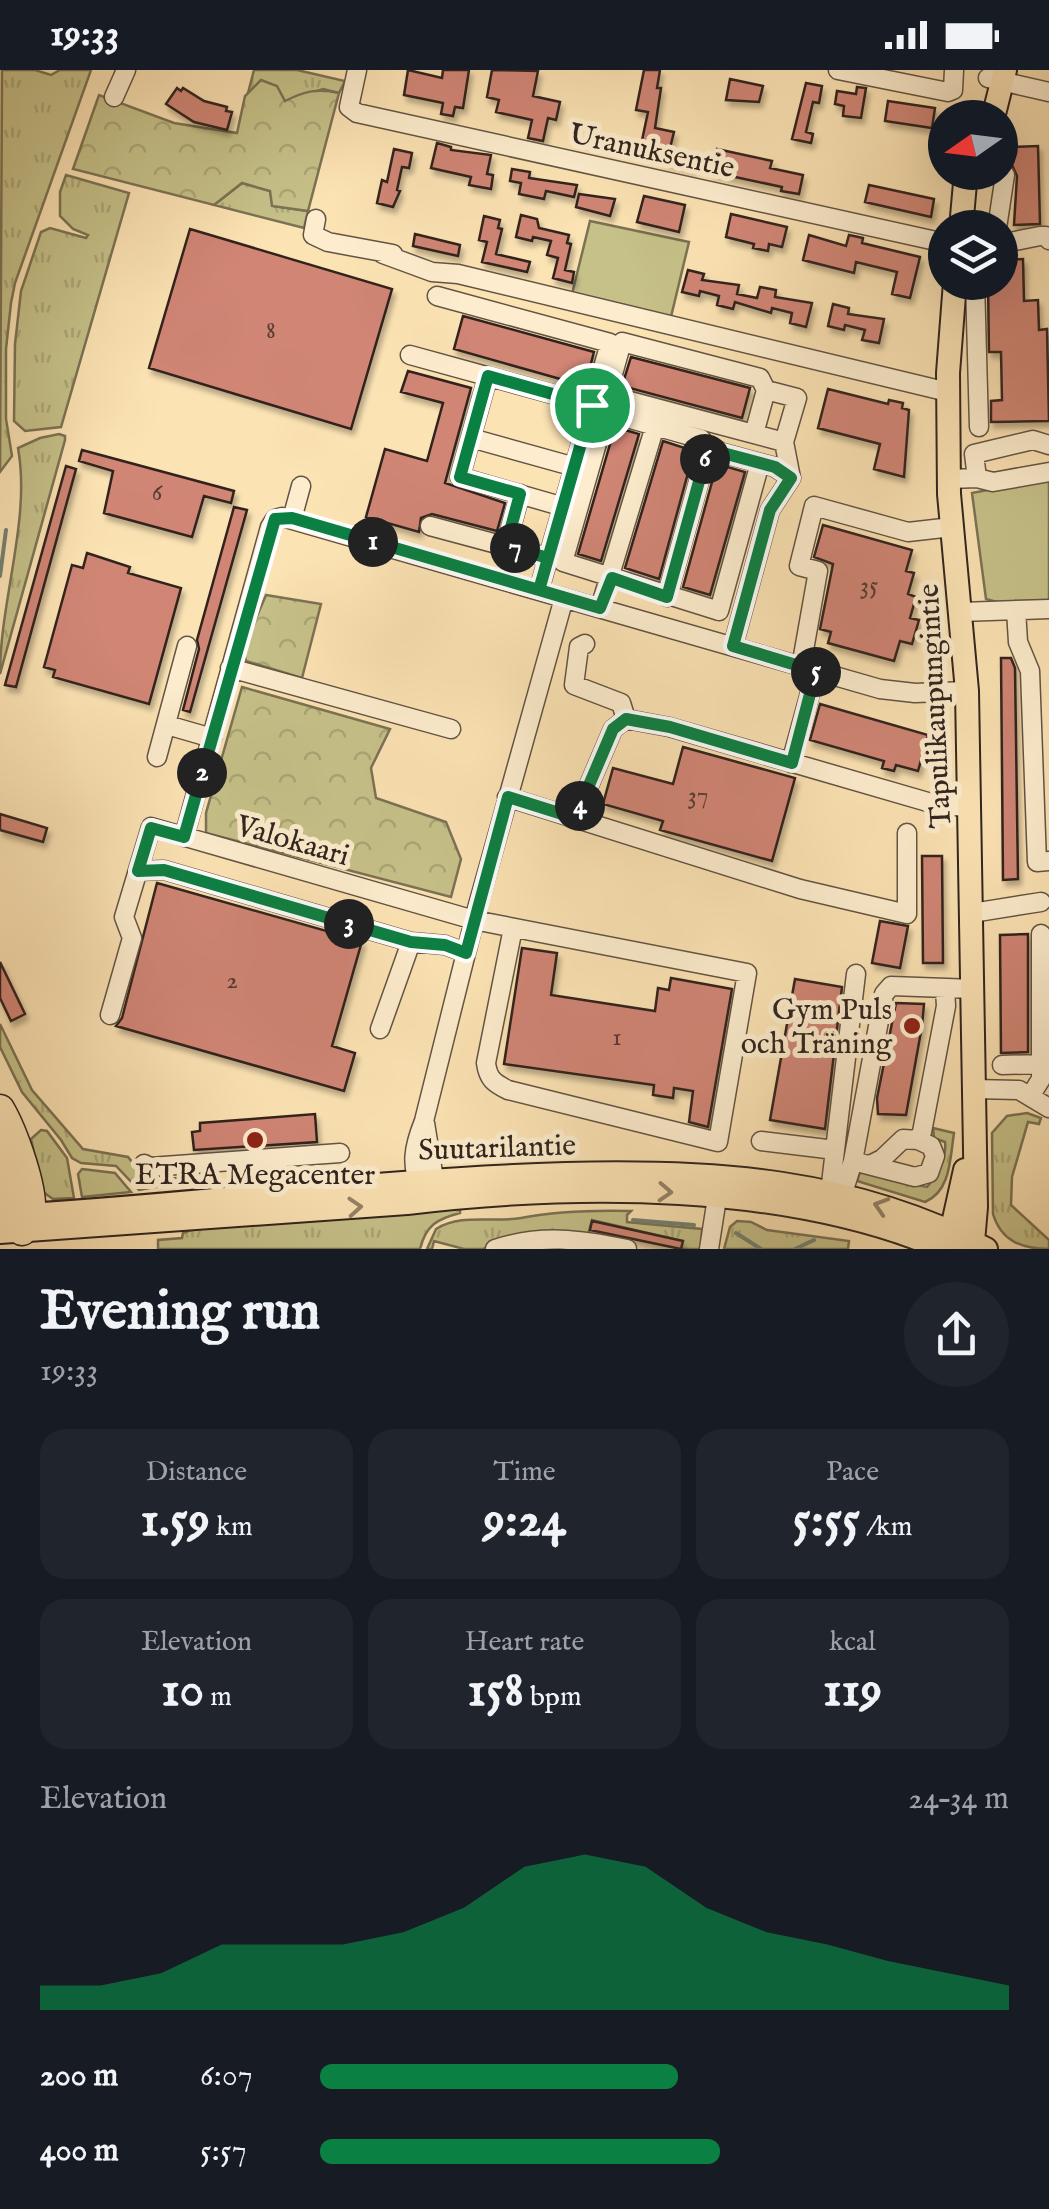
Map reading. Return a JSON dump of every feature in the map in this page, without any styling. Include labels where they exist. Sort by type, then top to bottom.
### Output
[{"type":"highway","points":[[0,1109],[20,1157],[13,1222]]},
{"type":"highway","points":[[0,1156],[13,1222]]},
{"type":"main road","points":[[987,100],[997,75]]},
{"type":"main road","points":[[995,100],[997,75]]},
{"type":"main road","points":[[963,210],[965,190]]},
{"type":"main road","points":[[964,197],[967,190]]},
{"type":"main road","name":"Tapulikaupungintie","points":[[953,300],[948,383],[949,479],[967,691],[974,989],[974,1127],[962,1245]]},
{"type":"main road","name":"Suutarilantie","points":[[13,1222],[426,1186],[464,1196],[719,1186],[836,1201],[930,1222],[962,1245]]},
{"type":"street","points":[[114,97],[126,70]]},
{"type":"street","name":"Uranuksentie","points":[[357,70],[349,107],[353,112],[928,239]]},
{"type":"street","points":[[838,70],[929,89],[953,90],[954,70]]},
{"type":"street","points":[[997,75],[1049,92]]},
{"type":"street","points":[[315,227],[328,242],[626,322],[670,323],[716,338],[948,383],[976,372]]},
{"type":"street","points":[[1018,240],[1040,236],[1049,240]]},
{"type":"street","points":[[437,296],[610,343],[539,590]]},
{"type":"street","points":[[975,300],[979,427]]},
{"type":"street","points":[[754,434],[766,390],[760,378],[622,342],[607,394],[754,434],[784,442]]},
{"type":"street","points":[[410,355],[592,405]]},
{"type":"street","points":[[488,376],[460,477],[564,506]]},
{"type":"street","points":[[733,646],[770,510],[791,478],[784,442],[797,398],[766,390]]},
{"type":"street","points":[[760,463],[719,611],[562,562],[606,412],[701,439],[708,449],[775,467],[791,478]]},
{"type":"street","points":[[600,608],[655,426]]},
{"type":"street","points":[[471,438],[575,467]]},
{"type":"street","points":[[989,486],[974,454],[1033,440],[1049,445]]},
{"type":"street","points":[[667,597],[708,449]]},
{"type":"street","points":[[949,479],[989,486],[1049,472]]},
{"type":"street","points":[[292,518],[301,486]]},
{"type":"street","points":[[506,546],[520,494]]},
{"type":"street","points":[[792,763],[808,669],[818,571],[799,566],[814,506],[908,532],[952,527]]},
{"type":"street","points":[[184,837],[275,519],[292,518],[889,691],[967,691]]},
{"type":"street","points":[[430,526],[548,558]]},
{"type":"street","points":[[426,1186],[424,1120],[474,920],[564,598]]},
{"type":"street","points":[[961,612],[1016,610],[1045,604]]},
{"type":"street","points":[[1016,610],[1018,642],[1040,670],[1037,862],[1049,861]]},
{"type":"street","points":[[584,644],[580,647],[574,685],[622,703],[626,719]]},
{"type":"street","points":[[157,757],[187,646]]},
{"type":"street","points":[[230,668],[450,730]]},
{"type":"street","points":[[575,818],[613,729],[626,719],[670,727],[938,805],[970,807]]},
{"type":"street","points":[[167,725],[212,738]]},
{"type":"street","points":[[508,797],[800,889],[908,914],[907,833]]},
{"type":"street","name":"Valokaari","points":[[138,871],[151,828],[474,920],[747,972],[718,1142],[508,1090],[494,1082],[487,1074],[486,1062],[513,928]]},
{"type":"street","points":[[110,1014],[132,938],[124,916],[138,871],[164,870],[411,942],[445,945],[466,953]]},
{"type":"street","points":[[972,913],[1041,902]]},
{"type":"street","points":[[1031,1094],[1040,1080],[1041,1064],[1040,934]]},
{"type":"street","points":[[380,1029],[411,942]]},
{"type":"street","points":[[836,1201],[835,1150],[856,974]]},
{"type":"street","points":[[836,1201],[862,1163],[860,1117],[871,1089],[884,994],[891,986],[974,989]]},
{"type":"street","points":[[918,1140],[946,1006],[945,990]]},
{"type":"street","points":[[1002,1065],[1041,1064]]},
{"type":"street","points":[[974,1089],[1019,1090],[1049,1108]]},
{"type":"street","points":[[903,1139],[931,1146],[934,1156],[929,1173],[922,1177],[862,1163],[882,1159],[903,1139]]},
{"type":"street","points":[[761,1140],[835,1150]]},
{"type":"street","points":[[144,1164],[150,1167],[340,1153]]},
{"type":"street","points":[[709,1249],[719,1186]]},
{"type":"street","points":[[495,1249],[531,1240],[564,1238],[627,1249]]},
{"type":"green space","points":[[2,70],[35,70],[51,75],[60,70],[91,70],[15,283],[6,349],[6,419],[12,456],[0,472]]},
{"type":"green space","points":[[254,70],[297,70],[345,81],[339,93],[323,89],[285,102],[248,93]]},
{"type":"green space","points":[[261,80],[277,86],[285,101],[312,91],[339,93],[308,211],[272,206],[270,191],[242,183],[214,205],[73,169],[99,95],[174,123],[237,133],[245,96]]},
{"type":"green space","points":[[66,175],[129,193],[61,427],[25,431],[14,421],[15,344],[21,291],[41,232],[50,228],[86,238],[88,235],[73,229],[60,216],[60,192]]},
{"type":"green space","points":[[242,183],[270,191],[273,206],[308,211],[304,228],[214,205]]},
{"type":"green space","points":[[590,221],[689,242],[670,321],[571,298]]},
{"type":"green space","points":[[59,434],[65,440],[0,674],[21,503],[18,448]]},
{"type":"green space","points":[[1049,478],[1049,600],[986,599],[972,493]]},
{"type":"green space","points":[[266,595],[321,604],[302,678],[246,661],[243,649]]},
{"type":"green space","points":[[242,687],[390,729],[371,768],[376,798],[446,822],[461,859],[451,897],[206,833],[206,813]]},
{"type":"green space","points":[[0,1024],[32,1090],[83,1149],[128,1157],[147,1180],[177,1178],[178,1183],[139,1190],[116,1166],[81,1163],[72,1158],[22,1092],[0,1047]]},
{"type":"green space","points":[[1027,1113],[1041,1118],[1039,1124],[1028,1122],[1012,1177],[1011,1205],[1049,1240],[1049,1249],[1014,1242],[1001,1231],[993,1214],[992,1133],[1007,1116]]},
{"type":"green space","points":[[933,1128],[954,1133],[948,1173],[934,1197],[925,1202],[857,1181],[861,1169],[886,1179],[927,1187],[941,1166],[945,1148],[945,1142],[934,1138]]},
{"type":"green space","points":[[41,1130],[47,1131],[67,1158],[74,1198],[53,1199],[43,1192],[31,1139]]},
{"type":"green space","points":[[82,1169],[115,1173],[131,1192],[82,1197],[78,1174]]},
{"type":"green space","points":[[460,1205],[460,1213],[429,1229],[420,1249],[158,1249],[158,1240],[182,1238],[183,1233],[208,1224]]},
{"type":"green space","points":[[631,1211],[627,1222],[702,1229],[701,1249],[681,1249],[682,1241],[592,1220],[588,1235],[522,1237],[483,1249],[464,1249],[434,1241],[432,1249],[427,1249],[436,1229],[456,1221]]},
{"type":"green space","points":[[737,1221],[751,1222],[767,1230],[849,1241],[848,1249],[724,1249],[730,1227]]},
{"type":"building","points":[[408,70],[442,78],[443,70],[469,70],[463,108],[455,107],[453,116],[441,114],[443,103],[404,95]]},
{"type":"building","points":[[492,70],[538,71],[533,96],[560,102],[556,120],[548,118],[543,141],[528,138],[532,120],[496,112],[499,100],[487,97]]},
{"type":"building","points":[[644,70],[660,70],[655,128],[674,132],[670,148],[695,154],[692,168],[662,160],[664,151],[641,145],[648,112],[636,110]]},
{"type":"building","points":[[730,79],[763,86],[759,102],[726,100]]},
{"type":"building","points":[[806,83],[822,86],[819,103],[813,102],[806,132],[813,134],[811,143],[792,139]]},
{"type":"building","points":[[857,87],[866,88],[861,118],[843,116],[844,106],[835,104],[837,91],[856,94]]},
{"type":"building","points":[[177,88],[227,107],[226,111],[232,112],[227,130],[194,122],[166,104]]},
{"type":"building","points":[[888,101],[928,107],[928,127],[885,121]]},
{"type":"building","points":[[437,143],[451,150],[491,155],[487,174],[493,175],[491,189],[469,185],[471,177],[431,168]]},
{"type":"building","points":[[1038,146],[1040,224],[1018,225],[1018,210],[1015,210],[1018,147]]},
{"type":"building","points":[[394,149],[412,153],[409,168],[402,167],[397,190],[400,191],[393,207],[377,203],[382,180],[387,182]]},
{"type":"building","points":[[717,149],[772,161],[770,168],[803,175],[799,194],[712,172]]},
{"type":"building","points":[[512,169],[530,172],[529,178],[577,185],[574,197],[546,191],[544,199],[519,194],[521,183],[510,181]]},
{"type":"building","points":[[869,185],[934,199],[928,216],[865,202]]},
{"type":"building","points":[[579,194],[615,199],[610,216],[576,207]]},
{"type":"building","points":[[644,196],[685,205],[679,232],[637,222]]},
{"type":"building","points":[[731,214],[787,227],[782,247],[769,244],[768,251],[726,237]]},
{"type":"building","points":[[521,215],[537,219],[539,228],[569,235],[567,243],[571,244],[565,270],[574,272],[572,283],[553,278],[558,258],[547,255],[551,241],[516,237]]},
{"type":"building","points":[[484,216],[500,220],[498,228],[502,229],[496,254],[530,262],[527,272],[482,262],[487,242],[479,240]]},
{"type":"building","points":[[190,229],[392,289],[351,429],[149,368]]},
{"type":"building","points":[[415,234],[460,245],[458,256],[413,246]]},
{"type":"building","points":[[809,235],[846,246],[849,235],[863,238],[862,243],[920,257],[910,298],[892,294],[897,272],[856,262],[854,273],[803,260]]},
{"type":"building","points":[[1018,259],[1023,259],[1024,301],[1038,300],[1039,330],[1047,329],[1049,421],[991,422],[991,401],[1002,400],[1001,352],[989,352],[988,300],[1018,300]]},
{"type":"building","points":[[688,270],[704,274],[702,280],[739,285],[737,294],[757,298],[760,287],[776,290],[775,297],[812,303],[806,327],[790,323],[792,313],[772,308],[771,313],[735,302],[733,309],[717,305],[719,296],[682,292]]},
{"type":"building","points":[[833,304],[849,308],[848,314],[884,319],[879,343],[862,340],[865,330],[828,326]]},
{"type":"building","points":[[463,316],[594,352],[585,386],[454,349]]},
{"type":"building","points":[[631,357],[750,388],[742,418],[622,386]]},
{"type":"building","points":[[408,371],[471,388],[445,483],[505,503],[497,531],[432,514],[421,518],[419,532],[366,517],[385,449],[427,461],[443,403],[401,392]]},
{"type":"building","points":[[828,389],[888,404],[889,400],[903,403],[902,408],[909,410],[904,477],[874,469],[880,444],[818,428]]},
{"type":"building","points":[[615,427],[639,434],[601,561],[578,554]]},
{"type":"building","points":[[663,441],[694,451],[659,579],[625,568]]},
{"type":"building","points":[[82,450],[234,491],[231,503],[204,496],[192,537],[104,513],[113,471],[79,461]]},
{"type":"building","points":[[717,464],[745,472],[710,595],[683,587]]},
{"type":"building","points":[[66,466],[76,469],[16,687],[5,685]]},
{"type":"building","points":[[234,507],[247,510],[190,712],[183,710],[199,649],[197,640]]},
{"type":"building","points":[[823,525],[912,550],[906,571],[914,573],[908,594],[916,597],[910,618],[919,620],[912,644],[900,641],[894,661],[828,643],[831,632],[820,629],[833,564],[814,557]]},
{"type":"building","points":[[87,553],[130,567],[128,573],[181,588],[149,704],[53,677],[55,670],[44,667],[72,565],[83,568]]},
{"type":"building","points":[[1001,658],[1011,658],[1015,668],[1018,879],[1003,880]]},
{"type":"building","points":[[820,704],[928,735],[918,771],[896,765],[894,771],[882,768],[884,761],[810,740]]},
{"type":"building","points":[[683,747],[795,778],[772,861],[660,830],[663,821],[603,804],[613,768],[673,784]]},
{"type":"building","points":[[0,814],[47,828],[43,842],[0,830]]},
{"type":"building","points":[[922,856],[942,856],[943,963],[923,963]]},
{"type":"building","points":[[157,883],[362,941],[332,1046],[355,1053],[344,1091],[116,1026],[122,1018]]},
{"type":"building","points":[[880,921],[908,926],[900,968],[872,963]]},
{"type":"building","points":[[1028,934],[1028,1052],[1001,1053],[1000,935]]},
{"type":"building","points":[[522,948],[557,953],[551,995],[655,1011],[658,988],[669,990],[671,978],[732,989],[708,1127],[689,1122],[693,1091],[674,1088],[673,1098],[653,1095],[654,1085],[504,1064]]},
{"type":"building","points":[[0,962],[25,1014],[11,1021],[0,998]]},
{"type":"building","points":[[795,979],[842,987],[825,1129],[770,1120]]},
{"type":"building","points":[[896,1003],[924,1004],[922,1026],[906,1115],[878,1114],[877,1098]]},
{"type":"building","name":"ETRA Megacenter","points":[[315,1114],[317,1142],[194,1150],[192,1132],[200,1131],[200,1123]]},
{"type":"building","points":[[592,1221],[683,1241],[681,1249],[590,1230]]},
{"type":"waterway","points":[[0,576],[6,530]]},
{"type":"waterway","points":[[633,1220],[694,1225]]},
{"type":"waterway","points":[[736,1233],[761,1249]]},
{"type":"waterway","points":[[795,1249],[814,1240]]},
{"type":"place","name":"Gym Puls och Träning","points":[[912,1026]]},
{"type":"place","name":"ETRA Megacenter","points":[[255,1140]]},
{"type":"route","points":[[592,405],[488,376],[460,477],[520,494],[506,546],[548,558],[539,590],[600,608],[612,578],[667,597],[708,449],[775,467],[791,478],[770,510],[733,646],[816,671],[792,763],[670,727],[626,719],[613,729],[575,818],[508,797],[466,953],[445,945],[411,942],[164,870],[138,871],[151,828],[184,837],[275,519],[292,518],[539,590],[592,405]]}]
